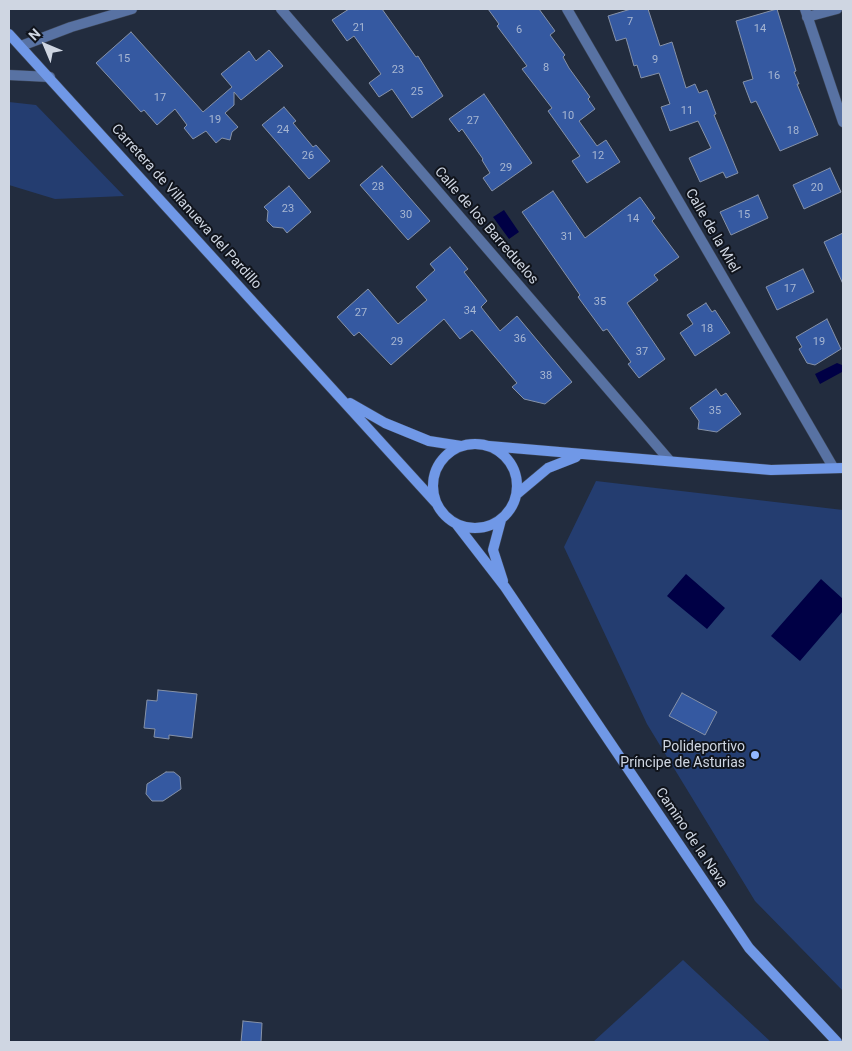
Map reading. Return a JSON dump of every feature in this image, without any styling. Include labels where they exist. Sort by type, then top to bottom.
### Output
[{"type":"street","points":[[21,46],[71,27],[132,9]]},
{"type":"street","name":"Calle de los Barreduelos","points":[[281,9],[670,461]]},
{"type":"street","name":"Calle de la Miel","points":[[567,9],[838,468]]},
{"type":"street","points":[[837,9],[806,13],[843,122]]},
{"type":"street","name":"Carretera de Villanueva del Pardillo","points":[[10,37],[50,77],[436,503]]},
{"type":"street","points":[[9,75],[50,77]]},
{"type":"street","name":"Carretera de Villanueva del Pardillo","points":[[342,399],[385,423],[429,441],[461,446]]},
{"type":"street","points":[[582,455],[548,468],[517,494],[508,513],[501,520],[479,529],[457,525],[444,516],[436,503],[433,489],[434,476],[440,463],[449,453],[461,446],[475,444],[582,455],[771,470],[838,468]]},
{"type":"street","points":[[489,446],[509,460],[515,471],[517,494]]},
{"type":"street","name":"Camino de la Nava","points":[[501,520],[493,550],[505,587]]},
{"type":"street","name":"Camino de la Nava","points":[[457,525],[505,587],[749,948],[837,1042]]},
{"type":"shaded area","points":[[9,102],[36,105],[124,196],[55,199],[9,185]]},
{"type":"shaded area","points":[[504,210],[519,232],[509,239],[493,217]]},
{"type":"shaded area","points":[[837,363],[842,365],[842,372],[820,384],[815,374]]},
{"type":"shaded area","name":"Polideportivo Príncipe de Asturias","points":[[596,481],[843,510],[843,991],[755,901],[647,724],[564,547]]},
{"type":"shaded area","points":[[686,574],[725,608],[707,629],[667,596]]},
{"type":"shaded area","points":[[821,579],[843,599],[843,611],[800,661],[771,636]]},
{"type":"shaded area","points":[[683,960],[771,1042],[593,1042]]},
{"type":"building","points":[[349,9],[382,9],[416,57],[418,56],[443,96],[412,118],[392,89],[379,97],[369,83],[381,74],[354,36],[347,41],[332,20]]},
{"type":"building","points":[[488,9],[539,9],[555,31],[550,35],[565,55],[563,57],[569,68],[590,97],[588,99],[595,109],[579,121],[597,146],[606,140],[620,162],[587,183],[572,161],[580,156],[548,111],[552,108],[522,69],[527,66],[497,26],[499,24]]},
{"type":"building","points":[[631,9],[648,9],[660,46],[672,42],[686,88],[695,84],[699,93],[707,90],[716,114],[714,115],[738,173],[726,178],[723,172],[700,182],[689,158],[711,148],[698,121],[670,131],[661,107],[670,104],[659,73],[641,78],[637,65],[634,66],[626,38],[616,41],[608,16]]},
{"type":"building","points":[[777,9],[796,71],[794,72],[799,84],[797,84],[818,135],[780,151],[756,101],[751,103],[743,82],[753,79],[736,21]]},
{"type":"building","points":[[131,32],[203,112],[232,87],[221,74],[249,51],[256,61],[269,50],[283,66],[241,100],[234,92],[234,105],[225,113],[238,127],[232,132],[230,140],[222,138],[216,143],[206,131],[193,139],[184,128],[187,125],[175,109],[157,125],[144,110],[141,112],[96,63]]},
{"type":"building","points":[[484,94],[532,163],[492,191],[483,178],[490,173],[483,159],[462,129],[459,132],[449,119]]},
{"type":"building","points":[[284,107],[296,121],[293,123],[313,147],[316,145],[330,161],[309,179],[262,125]]},
{"type":"building","points":[[382,166],[430,221],[408,240],[360,185]]},
{"type":"building","points":[[830,168],[841,192],[804,209],[793,185]]},
{"type":"building","points":[[289,186],[311,212],[287,233],[283,228],[273,227],[267,221],[268,211],[264,207]]},
{"type":"building","points":[[553,191],[585,238],[640,197],[655,218],[652,221],[679,257],[654,275],[658,280],[627,303],[665,359],[639,378],[628,364],[631,362],[607,329],[603,331],[578,297],[580,295],[522,212]]},
{"type":"building","points":[[758,195],[768,218],[731,235],[720,212]]},
{"type":"building","points":[[843,233],[843,284],[824,242]]},
{"type":"building","points":[[450,247],[468,269],[464,272],[487,301],[481,307],[500,331],[517,316],[572,382],[545,404],[524,399],[512,387],[517,383],[472,330],[460,339],[444,319],[391,365],[359,332],[354,336],[337,317],[368,289],[398,324],[427,300],[416,287],[435,270],[430,264]]},
{"type":"building","points":[[803,269],[814,292],[777,310],[766,287]]},
{"type":"building","points":[[706,303],[712,312],[715,310],[730,333],[695,356],[680,333],[693,324],[687,315]]},
{"type":"building","points":[[827,319],[841,349],[815,365],[807,363],[799,349],[802,347],[796,337]]},
{"type":"building","points":[[716,389],[721,396],[726,393],[741,414],[717,432],[698,429],[699,421],[690,408]]},
{"type":"building","points":[[158,690],[197,694],[192,738],[169,735],[169,739],[154,737],[155,729],[144,728],[147,700],[157,701]]},
{"type":"building","points":[[682,693],[717,712],[705,735],[669,716]]},
{"type":"building","points":[[166,772],[174,772],[180,777],[181,789],[163,801],[152,801],[146,794],[147,784]]},
{"type":"building","points":[[243,1021],[262,1023],[261,1042],[241,1042]]},
{"type":"place","name":"Polideportivo Príncipe de Asturias","points":[[755,755]]}]
